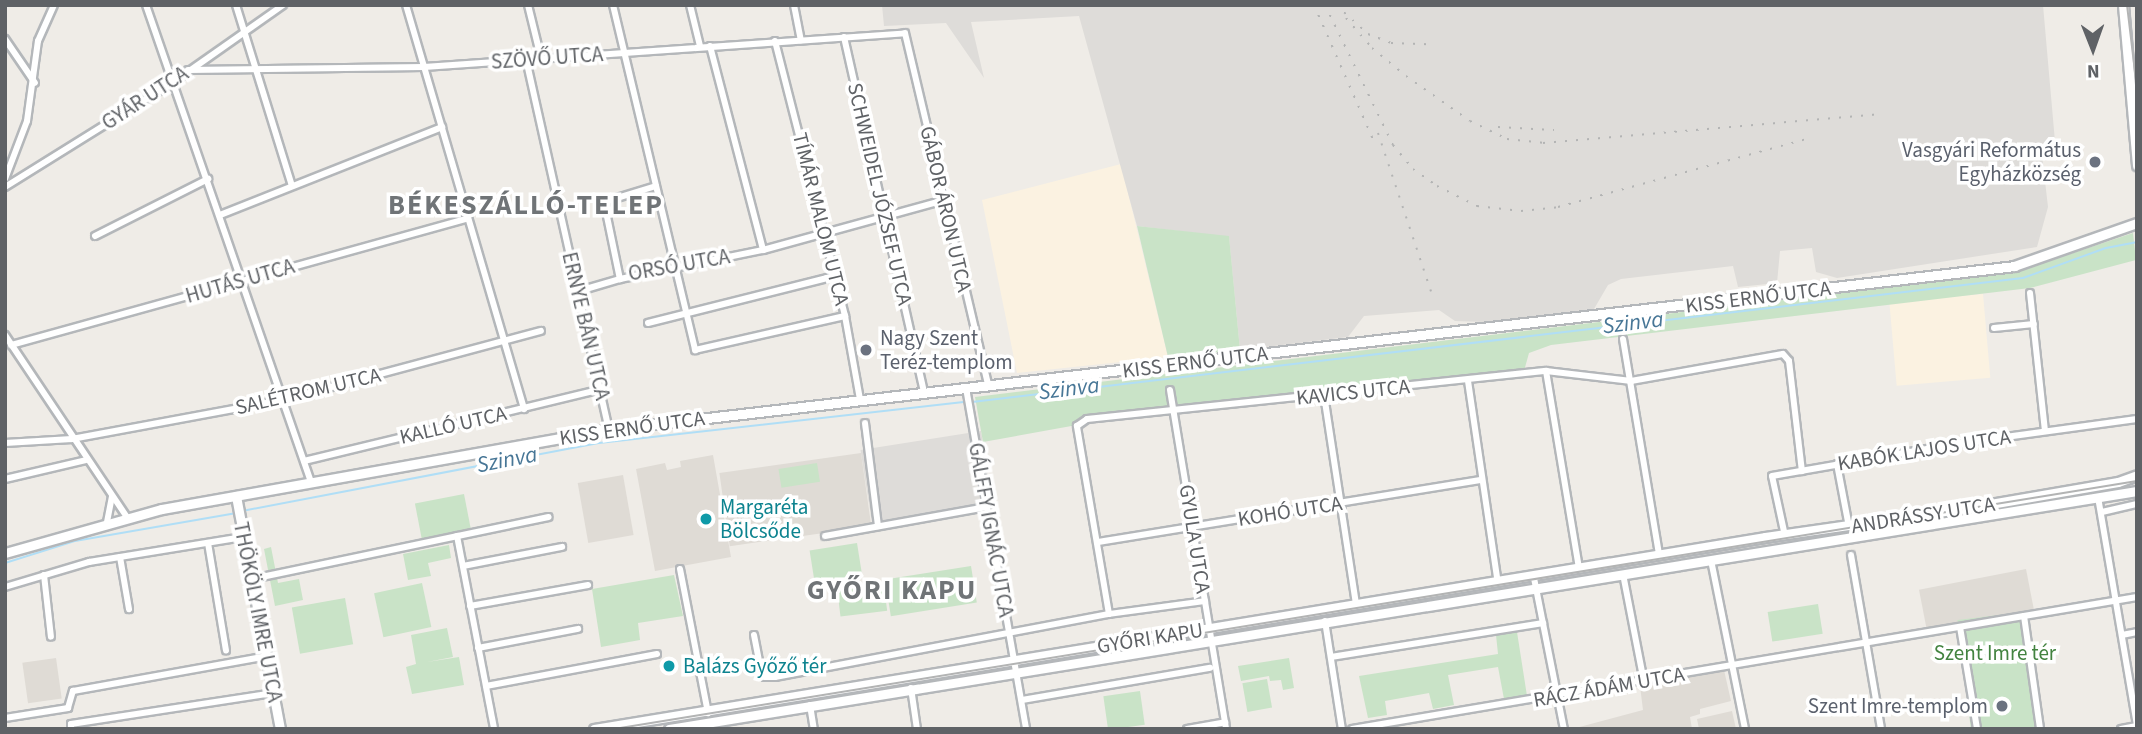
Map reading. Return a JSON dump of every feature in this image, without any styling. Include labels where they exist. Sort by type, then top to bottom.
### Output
[{"type":"street","points":[[15,181],[6,177],[27,121],[38,41],[54,5]]},
{"type":"street","points":[[146,5],[175,81],[311,482]]},
{"type":"street","points":[[236,5],[292,186]]},
{"type":"street","name":"GYÁR UTCA","points":[[5,187],[175,81],[283,5]]},
{"type":"street","points":[[406,5],[524,409]]},
{"type":"street","points":[[528,5],[541,58]]},
{"type":"street","points":[[614,5],[695,350],[845,316]]},
{"type":"street","points":[[690,5],[699,46]]},
{"type":"street","points":[[794,5],[801,40]]},
{"type":"street","points":[[2123,5],[2137,164]]},
{"type":"street","name":"SZÖVŐ UTCA","points":[[188,70],[424,67],[905,33]]},
{"type":"street","name":"GÁBOR ÁRON UTCA","points":[[905,33],[988,385]]},
{"type":"street","name":"SCHWEIDEL JÓZSEF UTCA","points":[[844,37],[924,392]]},
{"type":"street","points":[[5,39],[34,83]]},
{"type":"street","name":"TÍMÁR MALOM UTCA","points":[[775,41],[845,316],[860,399]]},
{"type":"street","points":[[710,46],[762,250]]},
{"type":"street","name":"ERNYE BÁN UTCA","points":[[526,59],[609,429]]},
{"type":"street","points":[[220,215],[442,127]]},
{"type":"street","points":[[95,236],[208,179]]},
{"type":"street","name":"ORSÓ UTCA","points":[[656,186],[604,202],[620,279],[762,250],[825,234],[885,214],[944,200]]},
{"type":"street","name":"HUTÁS UTCA","points":[[11,345],[468,218]]},
{"type":"street","name":"KISS ERNŐ UTCA","points":[[5,553],[126,516],[237,500],[311,482],[609,429],[924,392],[967,392],[988,385],[2014,266],[2137,223]]},
{"type":"street","points":[[648,323],[835,276]]},
{"type":"street","points":[[579,290],[620,279]]},
{"type":"street","points":[[2030,293],[2045,430]]},
{"type":"street","points":[[1994,328],[2034,324]]},
{"type":"street","name":"SALÉTROM UTCA","points":[[5,443],[72,439],[283,400],[541,331]]},
{"type":"street","points":[[5,335],[86,460],[126,516]]},
{"type":"street","points":[[1623,339],[1660,557]]},
{"type":"street","name":"KAVICS UTCA","points":[[1098,542],[1077,426],[1087,419],[1129,418],[1172,410],[1546,371],[1631,381],[1787,356],[1802,471]]},
{"type":"street","points":[[1546,371],[1579,570]]},
{"type":"street","points":[[1468,381],[1498,583]]},
{"type":"street","name":"KALLÓ UTCA","points":[[304,461],[601,390]]},
{"type":"street","name":"GYULA UTCA","points":[[1170,390],[1225,725]]},
{"type":"street","name":"GÁLFFY IGNÁC UTCA","points":[[967,392],[1026,729]]},
{"type":"street","points":[[1324,395],[1356,605]]},
{"type":"street","name":"KABÓK LAJOS UTCA","points":[[1785,536],[1772,476],[2045,430],[2137,419]]},
{"type":"street","points":[[865,423],[878,527]]},
{"type":"street","points":[[5,479],[86,460]]},
{"type":"street","points":[[1838,464],[1849,527]]},
{"type":"street","name":"ANDRÁSSY UTCA","points":[[1706,547],[2094,487],[2137,475]]},
{"type":"street","name":"KOHÓ UTCA","points":[[1098,542],[1482,480]]},
{"type":"street","name":"ANDRÁSSY UTCA","points":[[1711,561],[2137,491]]},
{"type":"street","points":[[107,522],[112,496]]},
{"type":"street","points":[[2100,499],[2137,726],[2122,729]]},
{"type":"street","name":"THÖKÖLY IMRE UTCA","points":[[237,500],[280,729]]},
{"type":"street","points":[[2102,512],[2137,505]]},
{"type":"street","points":[[825,536],[986,507]]},
{"type":"street","points":[[252,579],[550,517]]},
{"type":"street","points":[[457,536],[494,729]]},
{"type":"street","points":[[5,587],[120,557],[243,537]]},
{"type":"street","points":[[1098,542],[1109,614]]},
{"type":"street","points":[[208,543],[226,650]]},
{"type":"street","points":[[463,566],[562,547]]},
{"type":"street","name":"GYŐRI KAPU","points":[[594,729],[708,709],[1211,641],[1535,582],[1579,570],[1706,547]]},
{"type":"street","points":[[1851,555],[1881,729]]},
{"type":"street","points":[[120,557],[129,609]]},
{"type":"street","points":[[1711,561],[1730,666],[1745,729]]},
{"type":"street","name":"GYŐRI KAPU","points":[[669,729],[911,688],[1209,628],[1498,583],[1623,574],[1711,561]]},
{"type":"street","points":[[680,569],[710,721]]},
{"type":"street","points":[[1623,574],[1643,682]]},
{"type":"street","points":[[44,575],[51,637]]},
{"type":"street","points":[[1535,582],[1564,729]]},
{"type":"street","points":[[470,606],[587,585]]},
{"type":"street","name":"RÁCZ ÁDÁM UTCA","points":[[1352,729],[1558,698],[2137,597]]},
{"type":"street","name":"GYŐRI KAPU","points":[[754,635],[765,677],[1109,614],[1205,601]]},
{"type":"street","points":[[2024,616],[2040,729]]},
{"type":"street","points":[[1325,621],[1342,729]]},
{"type":"street","points":[[1331,657],[1543,623]]},
{"type":"street","points":[[1960,627],[1977,729]]},
{"type":"street","points":[[478,648],[578,629]]},
{"type":"street","points":[[2122,635],[2137,632]]},
{"type":"street","points":[[486,686],[657,654]]},
{"type":"street","points":[[268,656],[73,691],[68,708],[71,726],[273,693]]},
{"type":"street","name":"GYŐRI KAPU","points":[[1022,700],[1210,668]]},
{"type":"street","points":[[911,688],[917,729]]},
{"type":"street","points":[[810,705],[814,729]]},
{"type":"street","points":[[5,718],[68,708]]},
{"type":"street","points":[[686,713],[688,727]]},
{"type":"street","points":[[1187,729],[1225,725]]},
{"type":"shaded area","points":[[882,5],[2043,5],[2056,153],[2042,155],[2048,207],[2037,247],[1837,278],[1816,272],[1812,248],[1780,251],[1777,283],[1738,287],[1733,266],[1621,279],[1608,285],[1594,309],[1484,322],[1455,321],[1439,310],[1364,316],[1348,337],[1240,350],[1229,237],[1137,226],[1079,16],[971,22],[984,78],[946,23],[884,26]]},
{"type":"shaded area","points":[[1121,164],[1168,357],[1017,373],[982,200]]},
{"type":"shaded area","points":[[1983,294],[1990,378],[1897,386],[1889,302]]},
{"type":"shaded area","points":[[981,431],[992,503],[872,522],[861,450]]},
{"type":"shaded area","points":[[861,453],[871,526],[730,546],[719,473]]},
{"type":"shaded area","points":[[713,455],[731,557],[655,571],[636,469],[665,463],[667,470],[681,467],[680,461]]},
{"type":"shaded area","points":[[623,475],[634,535],[588,543],[578,483]]},
{"type":"shaded area","points":[[2026,569],[2034,610],[1927,631],[1919,590]]},
{"type":"shaded area","points":[[56,658],[62,699],[28,703],[22,663]]},
{"type":"shaded area","points":[[1724,670],[1731,701],[1700,709],[1700,714],[1690,717],[1692,729],[1572,729],[1643,710],[1640,686]]},
{"type":"shaded area","points":[[1732,711],[1736,729],[1699,729],[1697,719]]},
{"type":"green space","points":[[1137,226],[1229,236],[1240,350],[1168,357]]},
{"type":"green space","points":[[2133,233],[2136,260],[2030,288],[1551,345],[1529,353],[1524,371],[1171,408],[983,442],[975,397],[2016,272]]},
{"type":"green space","points":[[817,463],[820,482],[781,488],[778,469]]},
{"type":"green space","points":[[464,494],[471,529],[422,539],[415,504]]},
{"type":"green space","points":[[857,543],[862,576],[815,583],[810,551]]},
{"type":"green space","points":[[449,545],[451,558],[428,563],[431,576],[408,580],[403,554]]},
{"type":"green space","points":[[271,547],[278,583],[299,579],[303,600],[275,606],[264,549]]},
{"type":"green space","points":[[971,566],[977,603],[891,616],[885,580]]},
{"type":"green space","points":[[674,575],[683,616],[638,623],[640,640],[601,647],[592,589]]},
{"type":"green space","points":[[422,583],[431,627],[383,637],[374,593]]},
{"type":"green space","points":[[884,585],[887,611],[841,617],[837,591]]},
{"type":"green space","points":[[345,598],[353,644],[300,654],[292,607]]},
{"type":"green space","points":[[1818,604],[1823,634],[1772,642],[1768,612]]},
{"type":"green space","name":"Szent Imre tér","points":[[2023,612],[2037,729],[1971,729],[1957,620]]},
{"type":"green space","points":[[447,628],[453,657],[427,662],[459,657],[464,685],[412,694],[406,667],[416,664],[411,635]]},
{"type":"green space","points":[[1517,632],[1527,696],[1504,699],[1498,667],[1448,675],[1454,705],[1433,709],[1429,693],[1385,701],[1387,715],[1368,718],[1359,676],[1498,654],[1496,635]]},
{"type":"green space","points":[[1289,658],[1294,688],[1283,690],[1281,680],[1270,681],[1269,676],[1241,681],[1238,666]]},
{"type":"green space","points":[[1267,679],[1272,708],[1247,712],[1242,683]]},
{"type":"green space","points":[[1140,691],[1145,725],[1108,729],[1103,696]]},
{"type":"waterway","name":"Szinva","points":[[972,402],[2023,278],[2106,248],[2137,242]]},
{"type":"waterway","name":"Szinva","points":[[242,511],[599,443],[966,402]]},
{"type":"waterway","name":"Szinva","points":[[5,563],[75,541],[237,513]]},
{"type":"tram line","points":[[2127,5],[2137,89]]},
{"type":"tram line","points":[[614,729],[2137,481]]},
{"type":"railway","points":[[1314,5],[1375,144]]},
{"type":"railway","points":[[1325,5],[1393,145],[1413,169],[1437,186],[1477,206],[1521,211],[1558,207],[1811,138]]},
{"type":"railway","points":[[1336,5],[1368,34],[1391,43],[1428,44]]},
{"type":"railway","points":[[1346,18],[1372,48],[1406,76],[1470,121],[1507,139],[1543,143],[1879,114]]},
{"type":"railway","points":[[1498,127],[1554,130]]},
{"type":"railway","points":[[1378,133],[1433,297]]},
{"type":"place","name":"Vasgyári Református Egyházközség","points":[[2095,162]]},
{"type":"place","name":"Nagy Szent Teréz-templom","points":[[866,350]]},
{"type":"place","name":"Margaréta Bölcsőde","points":[[706,519]]},
{"type":"place","name":"Balázs Győző tér","points":[[669,666]]},
{"type":"place","name":"Szent Imre-templom","points":[[2002,706]]},
{"type":"district","name":"BÉKESZÁLLÓ-TELEP","points":[[526,205]]},
{"type":"district","name":"GYŐRI KAPU","points":[[892,590]]}]
